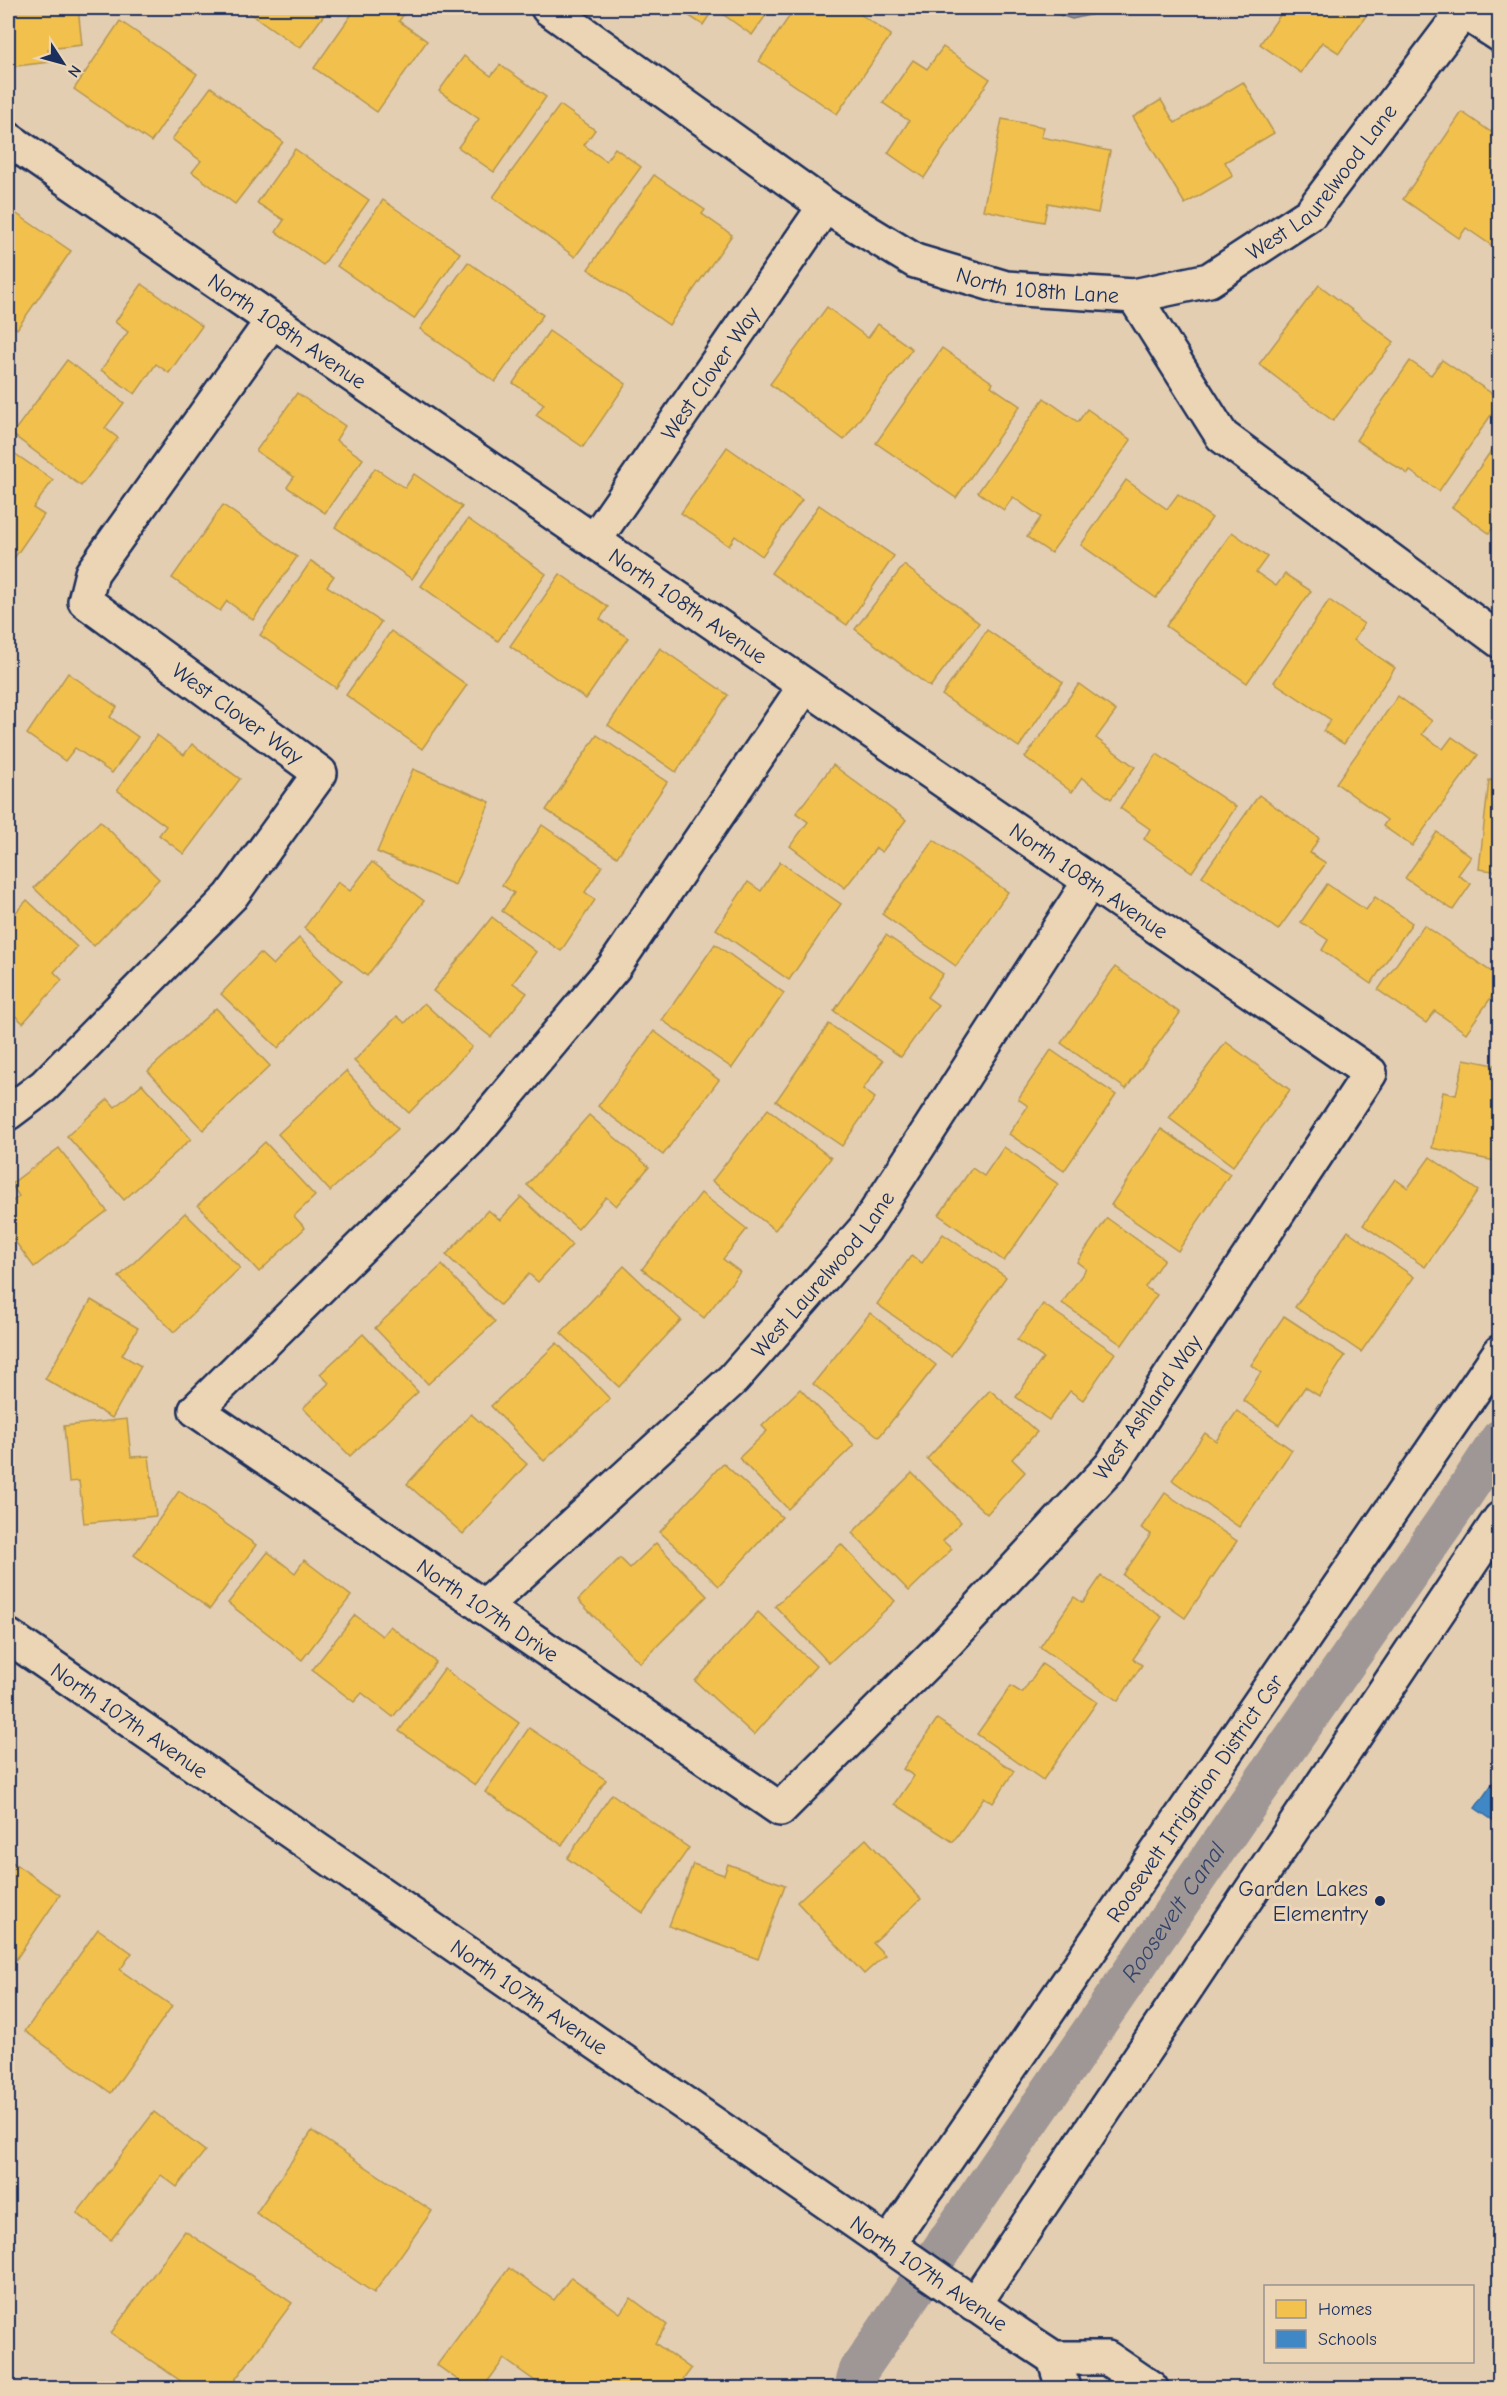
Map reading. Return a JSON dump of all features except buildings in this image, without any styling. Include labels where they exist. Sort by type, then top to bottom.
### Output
[{"type":"street","name":"North 108th Lane","points":[[548,8],[825,206],[915,261],[1006,288],[1134,296],[1222,436],[1500,642]]},
{"type":"street","points":[[1464,9],[1500,35]]},
{"type":"street","name":"West Laurelwood Lane","points":[[1134,296],[1209,280],[1310,214],[1464,9]]},
{"type":"street","name":"North 108th Avenue","points":[[8,139],[1370,1073]]},
{"type":"street","name":"West Clover Way","points":[[594,541],[825,206]]},
{"type":"street","name":"West Clover Way","points":[[8,1113],[44,1086],[231,896],[320,773],[85,601],[92,573],[273,321]]},
{"type":"street","name":"North 107th Drive","points":[[780,1809],[196,1410],[470,1139],[614,967],[806,686]]},
{"type":"street","name":"West Laurelwood Lane","points":[[484,1607],[733,1379],[865,1229],[1090,881]]},
{"type":"street","name":"West Ashland Way","points":[[780,1809],[949,1640],[1111,1466],[1370,1073]]},
{"type":"street","name":"Roosevelt Irrigation District Csr","points":[[888,2245],[1500,1352]]},
{"type":"street","points":[[969,2301],[1500,1519]]},
{"type":"street","name":"North 107th Avenue","points":[[8,1636],[1054,2358]]},
{"type":"street","points":[[1064,2388],[1054,2358],[1107,2358],[1151,2388]]},
{"type":"shaded area","points":[[1039,8],[1120,8],[1072,19]]},
{"type":"waterway","name":"Roosevelt Canal","points":[[854,2388],[859,2370],[1500,1439]]},
{"type":"place","name":"Garden Lakes Elementry","points":[[1380,1901]]}]
